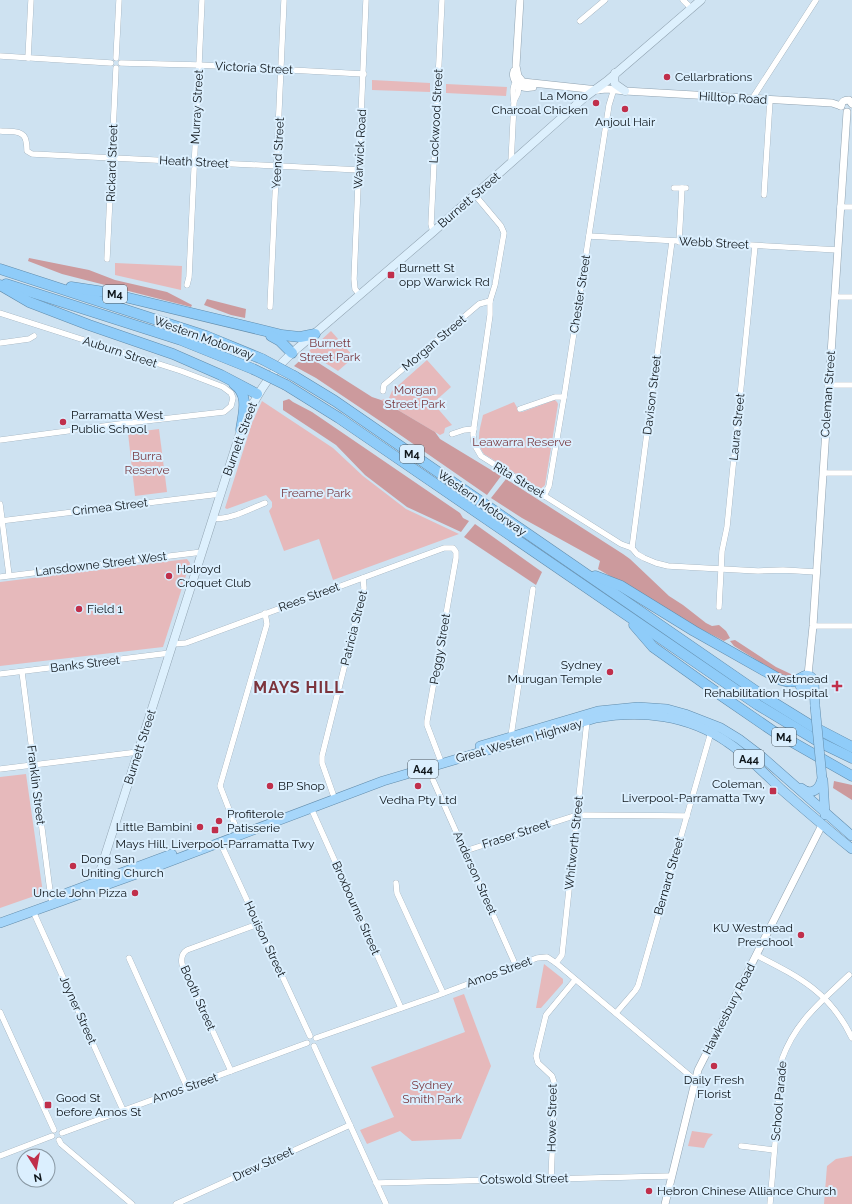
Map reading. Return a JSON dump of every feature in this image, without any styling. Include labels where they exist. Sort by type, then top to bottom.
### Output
[{"type":"highway","name":"Western Motorway","points":[[0,269],[206,336],[262,359],[294,376],[335,402],[763,696],[810,725],[852,747]]},
{"type":"highway","name":"Western Motorway","points":[[0,283],[181,340],[254,369],[286,385],[339,418],[777,718],[821,743],[852,758]]},
{"type":"highway","points":[[0,283],[29,302],[173,354],[221,375],[257,394]]},
{"type":"highway","name":"M4","points":[[46,284],[104,292],[264,332],[292,337],[305,337],[315,334]]},
{"type":"highway","name":"M4","points":[[264,332],[280,341],[292,353]]},
{"type":"highway","points":[[221,375],[238,386],[243,394],[244,404],[241,430]]},
{"type":"highway","name":"M4","points":[[578,570],[620,586],[694,631],[781,680],[792,682],[808,678]]},
{"type":"highway","name":"M4","points":[[624,614],[653,646],[673,662],[773,730],[852,776]]},
{"type":"highway","points":[[808,678],[811,689],[803,689],[799,683],[808,678]]},
{"type":"highway","name":"Coleman Street","points":[[808,678],[815,706],[826,812],[822,825]]},
{"type":"highway","name":"Coleman Street","points":[[803,689],[815,706]]},
{"type":"highway","name":"Great Western Highway","points":[[0,923],[237,830],[377,778],[511,736],[598,711],[629,707],[667,709],[722,728],[754,750],[852,836]]},
{"type":"highway","name":"Great Western Highway","points":[[0,916],[95,886],[220,842],[383,781],[587,721],[623,715],[648,714],[675,719],[711,732],[728,742],[743,754],[822,825],[852,849]]},
{"type":"highway","points":[[787,779],[795,782],[808,792],[816,790],[822,778]]},
{"type":"main road","name":"Burnett Street","points":[[95,886],[241,430],[257,394],[274,371],[292,353],[701,0]]},
{"type":"main road","points":[[615,74],[615,84],[625,91]]},
{"type":"street","points":[[28,58],[31,0]]},
{"type":"street","points":[[116,58],[119,0]]},
{"type":"street","name":"Murray Street","points":[[187,285],[189,277],[202,0]]},
{"type":"street","name":"Yeend Street","points":[[270,307],[284,0]]},
{"type":"street","name":"Warwick Road","points":[[360,295],[356,291],[354,283],[360,170],[366,0]]},
{"type":"street","name":"Lockwood Street","points":[[433,232],[431,224],[442,0]]},
{"type":"street","points":[[511,164],[514,102],[518,80],[516,66],[520,0]]},
{"type":"street","points":[[580,21],[604,0]]},
{"type":"street","points":[[683,0],[691,8]]},
{"type":"street","points":[[752,99],[816,0]]},
{"type":"street","points":[[0,56],[111,62],[116,58]]},
{"type":"street","points":[[111,62],[116,68],[119,66],[121,63],[119,59],[116,58]]},
{"type":"street","name":"Victoria Street","points":[[121,63],[199,65],[364,74]]},
{"type":"street","name":"Rickard Street","points":[[107,259],[116,68]]},
{"type":"street","name":"Hilltop Road","points":[[518,80],[553,86],[613,92],[625,91]]},
{"type":"street","name":"Hilltop Road","points":[[596,90],[607,89],[832,103],[841,106]]},
{"type":"street","name":"Chester Street","points":[[544,496],[549,486],[609,105],[613,92]]},
{"type":"street","points":[[764,194],[770,100]]},
{"type":"street","points":[[850,110],[842,110],[842,102],[849,100],[852,104]]},
{"type":"street","name":"Coleman Street","points":[[808,678],[840,207],[850,110]]},
{"type":"street","name":"Heath Street","points":[[0,131],[17,132],[22,134],[26,141],[28,153],[32,154],[360,170]]},
{"type":"street","points":[[674,188],[684,188],[679,242]]},
{"type":"street","name":"Rita Street","points":[[475,195],[504,231],[495,285],[490,301],[490,315],[474,429],[474,444],[481,456],[621,544],[632,548],[637,554],[659,564],[758,571],[784,570],[816,572]]},
{"type":"street","points":[[840,207],[852,207]]},
{"type":"street","name":"Webb Street","points":[[589,236],[838,250]]},
{"type":"street","name":"Davison Street","points":[[632,548],[672,241]]},
{"type":"street","name":"Laura Street","points":[[719,608],[722,551],[727,527],[755,246]]},
{"type":"street","points":[[835,296],[852,297]]},
{"type":"street","name":"Morgan Street","points":[[383,391],[384,385],[479,304],[490,301]]},
{"type":"street","name":"Auburn Street","points":[[0,314],[202,379],[228,390],[232,395],[233,400],[230,408],[221,412],[0,440]]},
{"type":"street","points":[[0,343],[29,339],[34,336]]},
{"type":"street","points":[[828,385],[852,385]]},
{"type":"street","points":[[520,409],[555,397],[564,397]]},
{"type":"street","points":[[452,434],[464,430],[474,429]]},
{"type":"street","points":[[823,473],[852,473]]},
{"type":"street","name":"Crimea Street","points":[[1,521],[220,494]]},
{"type":"street","points":[[213,518],[227,518],[265,503]]},
{"type":"street","points":[[0,504],[9,575]]},
{"type":"street","name":"Rees Street","points":[[173,644],[186,643],[444,548]]},
{"type":"street","name":"Peggy Street","points":[[440,759],[427,721],[456,558],[456,552],[453,548],[444,548]]},
{"type":"street","name":"Lansdowne Street West","points":[[0,576],[202,552]]},
{"type":"street","name":"Patricia Street","points":[[333,794],[322,758],[364,588],[363,578]]},
{"type":"street","points":[[511,736],[534,589]]},
{"type":"street","points":[[237,830],[220,786],[267,624],[265,613]]},
{"type":"street","points":[[812,626],[852,626]]},
{"type":"street","name":"Banks Street","points":[[0,674],[170,653]]},
{"type":"street","name":"Franklin Street","points":[[22,672],[51,899]]},
{"type":"street","name":"Whitworth Street","points":[[556,963],[562,955],[587,721]]},
{"type":"street","name":"Bernard Street","points":[[616,1013],[638,986],[711,732]]},
{"type":"street","points":[[0,769],[138,752]]},
{"type":"street","name":"Anderson Street","points":[[433,780],[516,966]]},
{"type":"street","name":"Broxbourne Street","points":[[311,808],[401,1008]]},
{"type":"street","name":"Fraser Street","points":[[465,851],[577,815],[687,816]]},
{"type":"street","name":"Hawkesbury Road","points":[[665,1204],[698,1070],[822,825]]},
{"type":"street","name":"Houison Street","points":[[220,842],[310,1036]]},
{"type":"street","points":[[396,883],[397,893],[443,993]]},
{"type":"street","name":"Joyner Street","points":[[33,911],[123,1110]]},
{"type":"street","name":"Booth Street","points":[[231,1072],[182,964],[182,957],[187,950],[258,924]]},
{"type":"street","points":[[756,955],[803,980],[824,999],[841,1019],[852,1038]]},
{"type":"street","name":"Amos Street","points":[[316,1038],[537,958],[547,957],[695,1080]]},
{"type":"street","points":[[129,958],[188,1087]]},
{"type":"street","name":"School Parade","points":[[770,1204],[782,1059],[788,1042],[799,1025],[849,975]]},
{"type":"street","name":"Howe Street","points":[[551,1179],[555,1084],[552,1076],[538,1063],[536,1056],[546,1016],[576,980]]},
{"type":"street","points":[[0,1012],[54,1130],[52,1136]]},
{"type":"street","points":[[310,1036],[314,1036],[316,1038],[317,1042],[314,1046],[309,1046],[307,1043],[306,1040],[310,1036]]},
{"type":"street","name":"Amos Street","points":[[62,1133],[307,1043]]},
{"type":"street","points":[[314,1046],[386,1204]]},
{"type":"street","name":"Drew Street","points":[[176,1204],[350,1125]]},
{"type":"street","points":[[54,1130],[59,1130],[62,1133],[62,1137],[59,1140]]},
{"type":"street","points":[[52,1136],[55,1140],[59,1140],[61,1144],[132,1204]]},
{"type":"street","points":[[0,1156],[52,1136]]},
{"type":"street","points":[[741,1146],[774,1150]]},
{"type":"street","name":"Cotswold Street","points":[[376,1183],[672,1176]]},
{"type":"green space","points":[[372,80],[430,83],[430,92],[372,90]]},
{"type":"green space","points":[[446,84],[507,87],[506,96],[446,93]]},
{"type":"green space","points":[[115,263],[182,266],[181,290],[115,275]]},
{"type":"green space","name":"Burnett Street Park","points":[[331,331],[354,357],[338,371],[308,352]]},
{"type":"green space","name":"Morgan Street Park","points":[[427,360],[451,387],[433,403],[452,425],[445,428],[444,433],[440,435],[381,400],[389,398],[392,391]]},
{"type":"green space","name":"Leawarra Reserve","points":[[555,400],[558,404],[545,485],[542,488],[539,488],[484,454],[479,440],[480,430],[483,415],[514,402],[519,411],[522,412]]},
{"type":"green space","name":"Freame Park","points":[[262,401],[333,448],[363,476],[406,509],[459,534],[333,580],[319,539],[284,551],[269,511],[272,507],[272,502],[266,495],[227,509],[225,508],[252,423]]},
{"type":"green space","name":"Burra Reserve","points":[[159,429],[167,492],[135,496],[128,433]]},
{"type":"green space","points":[[187,559],[190,563],[163,647],[0,666],[0,582]]},
{"type":"green space","points":[[26,774],[43,893],[0,908],[0,777]]},
{"type":"green space","points":[[544,964],[563,979],[563,983],[541,1008],[536,1008]]},
{"type":"green space","name":"Sydney Smith Park","points":[[464,994],[491,1066],[461,1139],[412,1141],[400,1131],[367,1144],[360,1130],[394,1117],[371,1067],[465,1032],[453,998]]},
{"type":"green space","points":[[692,1131],[713,1134],[708,1139],[704,1148],[688,1146]]},
{"type":"green space","points":[[852,1156],[852,1204],[824,1204],[827,1166],[836,1159]]},
{"type":"shaded area","points":[[29,258],[89,270],[115,280],[167,292],[192,305],[191,307],[62,274],[28,261]]},
{"type":"shaded area","points":[[207,299],[246,309],[245,318],[231,315],[204,305]]},
{"type":"shaded area","points":[[306,355],[372,397],[381,400],[435,432],[440,439],[501,476],[487,495],[316,378],[294,366]]},
{"type":"shaded area","points":[[289,399],[312,412],[460,513],[463,518],[469,521],[461,532],[407,507],[365,475],[336,445],[283,410],[283,401]]},
{"type":"shaded area","points":[[506,479],[623,554],[669,596],[706,623],[712,626],[719,625],[726,631],[730,638],[724,641],[693,625],[598,569],[600,561],[522,518],[491,498]]},
{"type":"shaded area","points":[[475,524],[542,572],[536,585],[464,537]]},
{"type":"shaded area","points":[[735,640],[776,667],[793,675],[787,676],[778,673],[734,646],[730,641]]},
{"type":"shaded area","points":[[834,781],[852,785],[852,800],[833,788]]},
{"type":"place","name":"Cellarbrations","points":[[667,77]]},
{"type":"place","name":"La Mono Charcoal Chicken","points":[[596,103]]},
{"type":"place","name":"Anjoul Hair","points":[[625,109]]},
{"type":"place","name":"Burnett St opp Warwick Rd","points":[[391,275]]},
{"type":"place","name":"Parramatta West Public School","points":[[63,422]]},
{"type":"place","name":"Holroyd Croquet Club","points":[[169,576]]},
{"type":"place","name":"Field 1","points":[[79,609]]},
{"type":"place","name":"Sydney Murugan Temple","points":[[610,672]]},
{"type":"place","name":"Westmead Rehabilitation Hospital","points":[[837,686]]},
{"type":"place","name":"BP Shop","points":[[270,786]]},
{"type":"place","name":"Vedha Pty Ltd","points":[[418,786]]},
{"type":"place","name":"Coleman, Liverpool-Parramatta Twy","points":[[773,791]]},
{"type":"place","name":"Profiterole Patisserie","points":[[219,821]]},
{"type":"place","name":"Little Bambini","points":[[200,827]]},
{"type":"place","name":"Mays Hill, Liverpool-Parramatta Twy","points":[[215,830]]},
{"type":"place","name":"Dong San Uniting Church","points":[[73,866]]},
{"type":"place","name":"Uncle John Pizza","points":[[135,893]]},
{"type":"place","name":"KU Westmead Preschool","points":[[801,935]]},
{"type":"place","name":"Daily Fresh Florist","points":[[714,1066]]},
{"type":"place","name":"Good St before Amos St","points":[[48,1105]]},
{"type":"place","name":"Hebron Chinese Alliance Church","points":[[649,1191]]},
{"type":"district","name":"MAYS HILL","points":[[299,687]]}]
